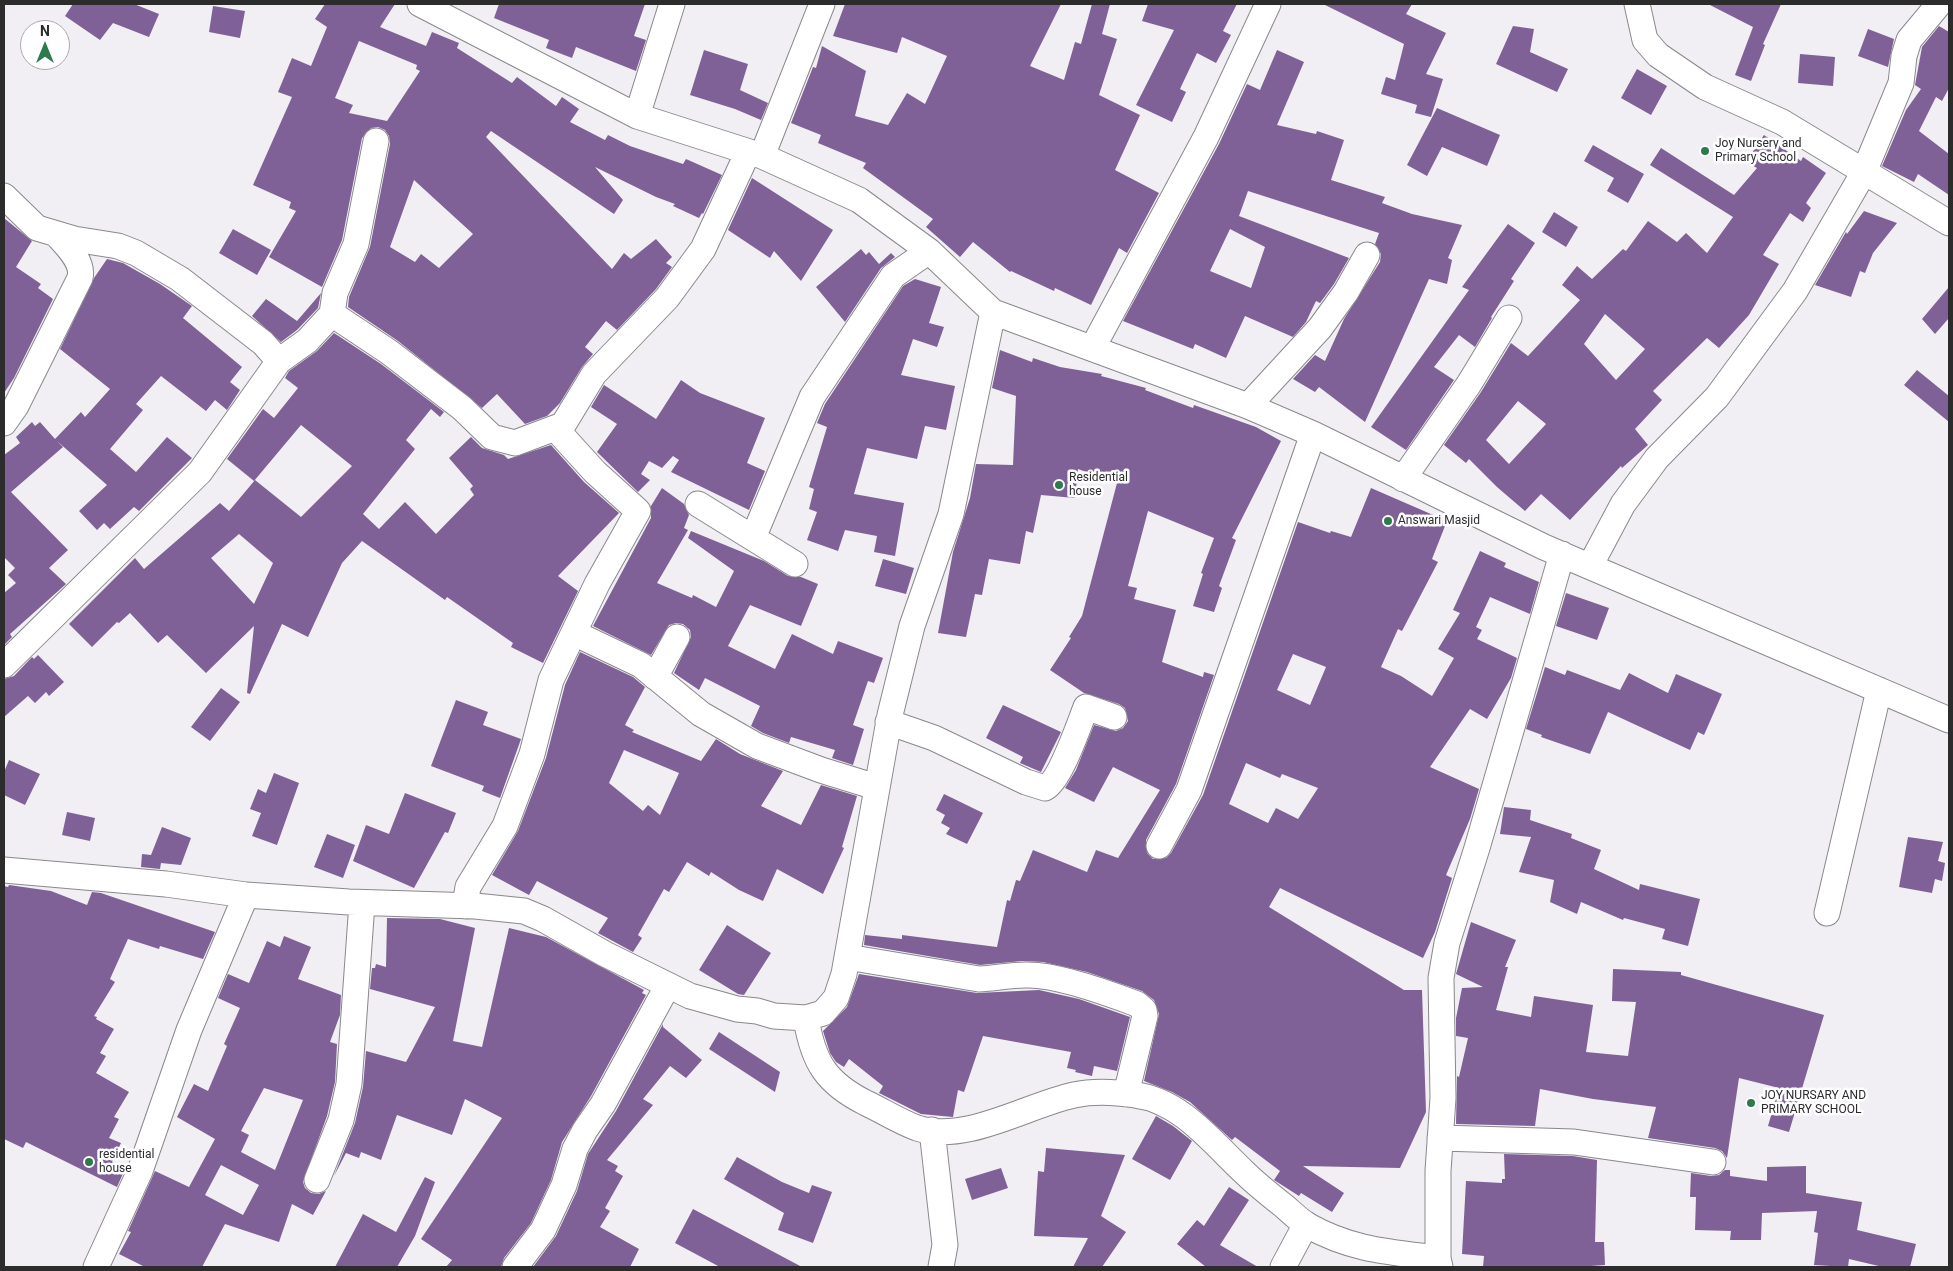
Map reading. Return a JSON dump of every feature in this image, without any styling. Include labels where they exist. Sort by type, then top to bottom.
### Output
[{"type":"street","points":[[420,4],[636,116],[756,154],[858,200],[929,251],[993,312],[1094,347],[1248,406],[1313,434],[1562,554],[1949,720]]},
{"type":"street","points":[[636,116],[672,4]]},
{"type":"street","points":[[332,314],[396,357],[462,408],[492,437],[515,443],[563,425],[594,374],[667,298],[703,249],[756,154],[822,4]]},
{"type":"street","points":[[1094,347],[1206,136],[1268,4]]},
{"type":"street","points":[[1637,4],[1645,40],[1658,56],[1705,87],[1782,122],[1949,223]]},
{"type":"street","points":[[1590,566],[1623,504],[1657,458],[1717,397],[1781,312],[1864,172],[1901,83],[1904,56],[1909,40],[1939,4]]},
{"type":"street","points":[[4,665],[200,472],[279,361],[307,341],[332,314],[336,293],[356,244],[376,141]]},
{"type":"street","points":[[4,196],[37,228],[57,235],[118,246],[136,253],[180,279],[263,343],[279,361]]},
{"type":"street","points":[[4,423],[16,406],[82,272],[79,264],[57,235]]},
{"type":"street","points":[[753,538],[812,397],[893,276],[929,251]]},
{"type":"street","points":[[1248,406],[1320,328],[1346,292],[1367,255]]},
{"type":"street","points":[[4,870],[166,884],[246,895],[362,903],[466,906],[524,911],[690,996],[737,1009],[757,1011],[774,1016],[806,1018],[823,1013],[836,998],[847,957],[888,722],[912,626],[950,514],[993,312]]},
{"type":"street","points":[[1403,479],[1469,384],[1509,318]]},
{"type":"street","points":[[466,906],[468,887],[505,826],[532,754],[551,680],[597,584],[638,511],[595,472],[555,428]]},
{"type":"street","points":[[1159,846],[1189,790],[1313,434]]},
{"type":"street","points":[[698,504],[795,564]]},
{"type":"street","points":[[806,1018],[817,1062],[850,1095],[918,1128],[947,1132],[979,1126],[1036,1106],[1076,1095],[1126,1094],[1158,1100],[1176,1110],[1246,1174],[1306,1224],[1337,1240],[1370,1250],[1439,1263],[1440,1138],[1443,1098],[1441,978],[1447,943],[1477,848],[1562,554]]},
{"type":"street","points":[[574,633],[641,665],[701,714],[757,746],[821,770],[876,787]]},
{"type":"street","points":[[655,677],[677,637]]},
{"type":"street","points":[[1828,913],[1879,690]]},
{"type":"street","points":[[888,722],[934,738],[1026,782],[1045,788],[1051,785],[1055,778],[1086,707],[1114,717]]},
{"type":"street","points":[[96,1267],[140,1171],[189,1030],[246,895]]},
{"type":"street","points":[[317,1180],[341,1120],[349,1084],[362,903]]},
{"type":"street","points":[[847,957],[979,979],[1000,979],[1029,975],[1066,982],[1137,1004],[1144,1010],[1145,1016],[1126,1094]]},
{"type":"street","points":[[515,1267],[543,1230],[564,1184],[575,1149],[585,1130],[603,1104],[668,985]]},
{"type":"street","points":[[932,1130],[945,1246],[941,1267]]},
{"type":"street","points":[[1440,1138],[1574,1142],[1713,1162]]},
{"type":"street","points":[[1282,1267],[1306,1224]]},
{"type":"building","points":[[73,4],[134,4],[159,14],[149,37],[113,23],[100,40],[65,16]]},
{"type":"building","points":[[325,4],[395,4],[380,27],[426,46],[432,32],[459,43],[457,48],[512,83],[517,77],[556,106],[562,97],[579,109],[570,122],[605,140],[608,135],[630,146],[683,164],[686,159],[722,175],[703,214],[699,218],[673,206],[675,204],[656,197],[595,167],[623,200],[614,214],[491,131],[486,137],[612,269],[624,253],[631,259],[656,239],[672,257],[666,263],[672,267],[656,289],[617,330],[606,321],[585,347],[593,354],[582,367],[560,403],[547,416],[525,424],[497,394],[482,408],[398,341],[348,307],[349,297],[370,247],[390,144],[389,136],[385,130],[378,127],[371,128],[362,138],[342,240],[322,287],[269,257],[296,211],[289,208],[291,202],[253,185],[292,97],[278,92],[292,58],[311,66],[327,27],[315,19]],"holes":[[[359,41],[417,65],[416,69],[420,71],[387,121],[349,113],[353,105],[335,98]],[[414,180],[473,234],[439,268],[421,254],[415,262],[390,247]]]},
{"type":"building","points":[[499,4],[645,4],[634,36],[646,40],[636,71],[576,47],[572,58],[546,48],[549,40],[494,18]]},
{"type":"building","points":[[845,4],[1061,4],[1030,66],[1064,80],[1075,42],[1081,44],[1092,4],[1110,4],[1102,34],[1117,39],[1099,95],[1140,115],[1115,170],[1159,193],[1127,253],[1119,248],[1091,305],[1055,288],[1054,291],[1010,272],[973,242],[960,257],[926,227],[933,219],[863,168],[866,163],[818,143],[821,135],[791,123],[813,67],[816,68],[822,46],[866,71],[855,116],[888,125],[907,93],[925,104],[947,56],[902,37],[897,53],[833,36]]},
{"type":"building","points":[[1148,4],[1237,4],[1223,31],[1231,35],[1216,63],[1197,53],[1180,89],[1186,92],[1172,122],[1136,105],[1174,30],[1142,21]]},
{"type":"building","points":[[1323,4],[1412,4],[1406,14],[1446,33],[1426,74],[1443,79],[1431,117],[1415,113],[1417,105],[1381,94],[1386,77],[1395,80],[1404,44]]},
{"type":"building","points":[[1708,4],[1781,4],[1763,44],[1765,45],[1751,81],[1735,75],[1753,27]]},
{"type":"building","points":[[213,6],[245,11],[240,38],[209,32]]},
{"type":"building","points":[[1513,26],[1534,29],[1530,52],[1568,69],[1557,92],[1496,64]]},
{"type":"building","points":[[1939,26],[1949,32],[1949,88],[1942,101],[1936,97],[1919,131],[1949,154],[1949,195],[1918,174],[1914,182],[1882,166],[1906,110],[1921,89],[1915,85],[1922,47]]},
{"type":"building","points":[[1868,29],[1894,39],[1888,67],[1858,56]]},
{"type":"building","points":[[704,50],[748,64],[740,90],[768,103],[761,120],[735,109],[690,95]]},
{"type":"building","points":[[1277,50],[1304,62],[1277,125],[1316,134],[1317,131],[1344,140],[1331,180],[1385,197],[1382,203],[1412,214],[1462,225],[1448,258],[1452,260],[1447,284],[1429,279],[1365,422],[1319,387],[1315,392],[1293,379],[1315,355],[1325,361],[1344,319],[1380,262],[1381,254],[1375,244],[1379,233],[1248,191],[1239,216],[1349,258],[1334,284],[1320,303],[1316,301],[1306,322],[1293,337],[1245,316],[1226,358],[1195,344],[1193,349],[1123,321],[1219,144],[1247,84],[1260,90]],"holes":[[[1230,229],[1265,247],[1251,288],[1210,271]]]},
{"type":"building","points":[[1800,54],[1835,57],[1833,86],[1798,83]]},
{"type":"building","points":[[1637,69],[1667,86],[1651,115],[1621,98]]},
{"type":"building","points":[[1437,108],[1500,135],[1487,166],[1442,147],[1427,176],[1407,165]]},
{"type":"building","points":[[1764,135],[1801,161],[1803,157],[1826,173],[1806,203],[1811,208],[1803,222],[1790,213],[1763,255],[1779,264],[1749,315],[1719,348],[1707,338],[1653,391],[1662,400],[1635,429],[1648,445],[1622,468],[1621,466],[1570,520],[1541,494],[1525,511],[1469,459],[1466,463],[1444,445],[1481,392],[1511,343],[1528,356],[1580,300],[1562,285],[1577,266],[1592,279],[1623,249],[1626,251],[1648,221],[1677,242],[1686,233],[1707,253],[1733,217],[1650,165],[1661,148],[1734,195],[1757,168],[1746,162]],"holes":[[[1605,314],[1645,349],[1616,380],[1584,344]],[[1518,401],[1546,424],[1509,464],[1486,440]]]},
{"type":"building","points":[[1593,145],[1644,174],[1628,203],[1607,191],[1614,178],[1584,161]]},
{"type":"building","points":[[752,178],[833,230],[801,281],[774,251],[770,258],[728,230]]},
{"type":"building","points":[[1864,211],[1897,223],[1873,253],[1865,273],[1860,271],[1851,297],[1815,285],[1846,232],[1847,234]]},
{"type":"building","points":[[1554,212],[1578,227],[1566,247],[1542,232]]},
{"type":"building","points":[[4,218],[32,241],[16,267],[41,284],[38,288],[53,299],[14,378],[4,393]]},
{"type":"building","points":[[1508,224],[1535,243],[1511,279],[1514,281],[1475,347],[1459,335],[1434,367],[1454,380],[1406,450],[1371,427],[1469,290],[1462,287]]},
{"type":"building","points":[[233,229],[271,250],[257,275],[219,253]]},
{"type":"building","points":[[861,249],[866,255],[869,252],[879,264],[891,253],[895,257],[881,268],[845,322],[816,287]]},
{"type":"building","points":[[107,259],[123,263],[160,284],[192,306],[183,318],[242,367],[230,382],[240,390],[227,410],[215,400],[206,411],[161,376],[136,404],[143,410],[110,449],[136,472],[167,437],[192,458],[139,511],[134,507],[110,529],[104,523],[97,530],[79,511],[107,485],[57,441],[63,447],[11,492],[68,550],[49,568],[66,584],[10,634],[12,637],[4,645],[4,593],[16,583],[8,575],[15,568],[4,557],[4,455],[20,443],[16,437],[32,422],[35,426],[40,422],[55,439],[81,412],[85,417],[110,389],[60,349],[94,278]]},
{"type":"building","points":[[915,279],[941,287],[929,323],[944,327],[937,347],[913,339],[901,375],[955,386],[946,430],[925,426],[917,459],[867,448],[854,494],[904,503],[895,556],[874,552],[877,536],[845,530],[838,551],[807,540],[817,512],[809,509],[814,489],[809,487],[827,427],[817,423],[825,404],[903,286]]},
{"type":"building","points":[[1949,287],[1949,318],[1935,334],[1922,319]]},
{"type":"building","points":[[321,293],[318,308],[297,330],[281,342],[252,316],[266,299],[297,321]]},
{"type":"building","points":[[334,333],[381,364],[444,412],[440,417],[431,409],[406,440],[415,449],[363,514],[379,529],[405,502],[436,534],[474,495],[470,489],[473,486],[449,458],[471,437],[482,448],[504,455],[508,459],[551,445],[584,482],[619,513],[558,576],[578,591],[543,663],[511,647],[513,643],[447,597],[445,600],[362,541],[342,563],[308,637],[282,624],[250,694],[247,693],[254,626],[206,673],[167,635],[158,643],[130,613],[119,623],[117,622],[92,647],[69,624],[135,558],[144,569],[220,503],[229,511],[255,480],[301,517],[352,466],[301,425],[254,481],[227,459],[263,409],[274,418],[298,388],[285,378],[289,371],[317,351]],"holes":[[[239,534],[273,563],[254,604],[211,558]]]},
{"type":"building","points":[[1000,350],[1032,362],[1033,358],[1060,367],[1102,374],[1101,376],[1146,388],[1145,390],[1193,408],[1194,405],[1256,427],[1281,441],[1232,538],[1236,540],[1219,586],[1222,588],[1214,612],[1193,606],[1203,574],[1201,573],[1214,538],[1148,511],[1128,586],[1137,588],[1134,599],[1176,610],[1162,662],[1203,677],[1204,672],[1214,675],[1176,784],[1146,840],[1147,853],[1153,859],[1166,858],[1171,853],[1203,795],[1298,522],[1330,533],[1331,531],[1351,537],[1371,488],[1447,521],[1432,559],[1438,562],[1402,631],[1398,629],[1381,667],[1401,676],[1432,696],[1454,658],[1438,649],[1460,613],[1453,610],[1480,551],[1506,563],[1504,567],[1539,582],[1530,614],[1490,597],[1476,627],[1482,630],[1477,639],[1517,658],[1511,678],[1487,719],[1470,709],[1430,767],[1479,789],[1470,819],[1446,875],[1452,878],[1435,932],[1423,958],[1280,888],[1269,907],[1404,990],[1422,990],[1426,1112],[1400,1168],[1303,1166],[1344,1193],[1332,1212],[1301,1193],[1299,1196],[1274,1180],[1280,1171],[1235,1137],[1232,1140],[1190,1102],[1172,1092],[1144,1081],[1159,1014],[1154,1000],[1142,991],[1087,972],[1043,962],[1022,961],[980,965],[864,945],[865,935],[902,939],[902,935],[997,947],[1007,900],[1010,901],[1016,880],[1020,881],[1033,850],[1087,872],[1096,850],[1118,858],[1160,790],[1113,767],[1094,802],[1065,788],[1076,770],[1094,725],[1116,731],[1123,728],[1128,721],[1125,708],[1119,704],[1084,693],[1050,670],[1071,638],[1069,637],[1082,616],[1117,483],[1078,469],[1075,498],[1041,495],[1033,533],[1026,531],[1020,564],[989,559],[982,595],[975,594],[966,637],[938,633],[953,552],[970,498],[976,464],[1013,465],[1016,396],[992,388]],"holes":[[[1293,654],[1326,667],[1310,705],[1277,690]],[[1246,763],[1280,778],[1282,774],[1318,788],[1298,819],[1276,808],[1268,823],[1229,804]]]},
{"type":"building","points":[[1917,370],[1949,396],[1949,422],[1904,385]]},
{"type":"building","points":[[681,380],[700,393],[765,418],[747,463],[765,471],[749,510],[671,472],[679,460],[673,456],[662,468],[649,461],[641,474],[650,480],[638,492],[597,452],[617,424],[591,407],[604,385],[656,419]]},
{"type":"building","points":[[662,488],[684,504],[689,515],[684,528],[688,530],[657,583],[692,598],[693,595],[716,607],[734,571],[688,538],[691,531],[764,561],[788,576],[801,577],[818,584],[801,626],[750,605],[728,646],[775,669],[792,634],[833,654],[838,641],[883,658],[874,683],[868,681],[853,725],[864,729],[853,765],[832,758],[835,750],[791,737],[789,743],[763,733],[751,726],[760,706],[705,678],[699,690],[674,673],[691,637],[690,630],[683,624],[669,625],[651,655],[593,626],[651,518],[651,506]]},
{"type":"building","points":[[883,559],[914,568],[906,594],[875,586]]},
{"type":"building","points":[[1566,593],[1609,608],[1597,640],[1556,626]]},
{"type":"building","points":[[580,652],[633,677],[645,687],[625,725],[634,730],[632,732],[701,761],[716,739],[740,754],[783,771],[761,806],[801,825],[821,785],[857,796],[842,847],[844,848],[823,894],[777,869],[763,901],[739,890],[711,872],[709,876],[687,862],[669,892],[664,889],[638,935],[642,938],[633,952],[598,933],[608,918],[537,881],[529,895],[492,875],[518,831],[546,758],[565,685]],"holes":[[[624,750],[679,773],[660,815],[648,805],[643,811],[609,783]]]},
{"type":"building","points":[[38,655],[64,682],[49,696],[46,692],[35,703],[28,696],[4,717],[4,679],[14,676],[32,657],[34,659]]},
{"type":"building","points":[[1545,667],[1565,675],[1567,670],[1620,690],[1629,673],[1668,693],[1676,674],[1722,694],[1704,735],[1698,732],[1690,750],[1608,712],[1590,754],[1541,737],[1542,735],[1526,729]]},
{"type":"building","points":[[221,688],[240,702],[210,741],[191,727]]},
{"type":"building","points":[[456,700],[488,712],[483,725],[521,739],[500,798],[482,791],[484,786],[431,766]]},
{"type":"building","points":[[1003,705],[1061,732],[1041,772],[1020,763],[1023,757],[986,738]]},
{"type":"building","points":[[9,760],[40,774],[25,805],[4,795],[4,772]]},
{"type":"building","points":[[274,773],[299,783],[277,845],[252,836],[261,813],[250,809],[258,789],[266,793]]},
{"type":"building","points":[[405,793],[456,813],[448,833],[445,832],[414,888],[353,861],[366,825],[389,834]]},
{"type":"building","points":[[944,794],[983,813],[967,844],[946,834],[950,828],[941,823],[945,815],[936,810]]},
{"type":"building","points":[[1504,807],[1531,810],[1530,820],[1572,834],[1571,838],[1601,850],[1594,869],[1639,890],[1640,884],[1700,899],[1688,946],[1662,939],[1665,929],[1624,918],[1623,920],[1581,902],[1577,914],[1550,902],[1554,880],[1519,872],[1531,837],[1500,834]]},
{"type":"building","points":[[67,812],[95,818],[90,841],[62,835]]},
{"type":"building","points":[[162,827],[191,838],[181,865],[161,863],[160,869],[141,867],[142,854],[151,855]]},
{"type":"building","points":[[327,834],[355,845],[343,878],[314,867]]},
{"type":"building","points":[[1908,837],[1943,842],[1938,861],[1945,863],[1942,881],[1935,879],[1932,893],[1899,887]]},
{"type":"building","points":[[9,885],[51,891],[87,905],[92,892],[101,893],[215,932],[203,959],[160,946],[159,949],[128,939],[110,979],[115,982],[94,1016],[114,1029],[100,1053],[106,1056],[96,1073],[129,1092],[114,1117],[119,1119],[109,1138],[121,1143],[112,1162],[125,1169],[117,1187],[26,1142],[23,1148],[4,1139],[4,886],[8,887]]},
{"type":"building","points":[[387,918],[440,919],[475,928],[453,1041],[482,1047],[509,928],[546,937],[644,990],[642,993],[646,995],[591,1096],[562,1142],[551,1180],[531,1223],[504,1258],[501,1267],[446,1267],[452,1260],[421,1239],[502,1118],[465,1099],[452,1135],[397,1115],[381,1160],[361,1152],[359,1158],[346,1153],[334,1176],[355,1123],[363,1087],[366,1051],[406,1062],[435,1007],[370,989],[372,968],[375,968],[376,964],[386,967]]},
{"type":"building","points":[[1471,922],[1516,940],[1505,967],[1508,967],[1496,1010],[1531,1017],[1534,996],[1593,1005],[1586,1052],[1628,1056],[1636,1002],[1612,1001],[1613,969],[1681,972],[1681,975],[1824,1015],[1789,1132],[1768,1126],[1779,1088],[1739,1078],[1727,1158],[1722,1151],[1715,1148],[1648,1138],[1656,1107],[1593,1099],[1540,1089],[1535,1126],[1456,1124],[1457,1076],[1459,1077],[1468,1038],[1456,1036],[1456,1018],[1462,988],[1483,987],[1456,974]]},
{"type":"building","points":[[727,925],[771,953],[744,995],[738,994],[699,970]]},
{"type":"building","points":[[284,936],[311,947],[298,979],[341,995],[340,1015],[330,1042],[337,1044],[335,1082],[327,1116],[303,1182],[305,1188],[311,1193],[319,1194],[326,1191],[313,1215],[292,1204],[279,1242],[225,1224],[202,1267],[145,1267],[119,1254],[131,1232],[128,1231],[155,1171],[189,1187],[215,1139],[177,1117],[194,1084],[208,1091],[227,1046],[224,1044],[240,1008],[218,998],[228,974],[249,983],[267,941],[280,947]],"holes":[[[264,1088],[303,1100],[275,1170],[241,1152],[249,1135],[241,1131]],[[221,1165],[259,1185],[243,1215],[205,1195]]]},
{"type":"building","points":[[859,974],[977,993],[1039,990],[1079,999],[1130,1017],[1117,1071],[1094,1066],[1092,1076],[1075,1072],[1076,1070],[1067,1068],[1071,1052],[983,1036],[964,1092],[958,1090],[953,1117],[921,1114],[879,1093],[883,1086],[849,1059],[844,1067],[836,1062],[830,1053],[823,1031],[847,1007]]},
{"type":"building","points":[[663,1024],[663,1027],[702,1060],[686,1078],[670,1066],[643,1099],[653,1105],[607,1160],[618,1166],[615,1171],[623,1176],[605,1208],[610,1211],[600,1227],[639,1249],[630,1267],[533,1267],[556,1236],[577,1191],[588,1154],[616,1111]]},
{"type":"building","points":[[719,1032],[780,1072],[775,1092],[709,1049]]},
{"type":"building","points":[[1156,1116],[1192,1141],[1170,1180],[1132,1159]]},
{"type":"building","points":[[1046,1148],[1125,1155],[1101,1216],[1126,1232],[1102,1267],[1073,1267],[1088,1238],[1034,1236],[1038,1171],[1044,1172]]},
{"type":"building","points":[[1504,1154],[1573,1156],[1597,1160],[1595,1242],[1604,1242],[1605,1265],[1576,1267],[1483,1267],[1484,1256],[1462,1254],[1466,1181],[1502,1183],[1502,1179],[1505,1179]]},
{"type":"building","points":[[737,1157],[782,1182],[809,1193],[812,1185],[832,1192],[813,1243],[778,1230],[784,1213],[724,1179]]},
{"type":"building","points":[[1806,1166],[1806,1193],[1862,1202],[1857,1230],[1916,1244],[1910,1267],[1883,1267],[1849,1259],[1848,1267],[1814,1265],[1818,1233],[1814,1232],[1817,1211],[1762,1213],[1761,1240],[1730,1240],[1731,1231],[1695,1230],[1696,1197],[1690,1197],[1691,1173],[1711,1176],[1719,1175],[1725,1170],[1730,1170],[1730,1176],[1767,1181],[1767,1167]]},
{"type":"building","points":[[1001,1168],[1008,1188],[972,1200],[965,1179]]},
{"type":"building","points":[[425,1177],[435,1182],[415,1236],[397,1267],[335,1267],[363,1214],[396,1232]]},
{"type":"building","points":[[1229,1187],[1249,1200],[1220,1245],[1258,1267],[1206,1267],[1177,1244],[1197,1220],[1204,1226]]},
{"type":"building","points":[[693,1209],[802,1267],[720,1267],[675,1243]]},
{"type":"place","name":"Joy Nursery and Primary School","points":[[1705,151]]},
{"type":"place","name":"Residential house","points":[[1059,485]]},
{"type":"place","name":"Answari Masjid","points":[[1388,521]]},
{"type":"place","name":"JOY NURSARY AND PRIMARY SCHOOL","points":[[1751,1103]]},
{"type":"place","name":"residential house","points":[[89,1162]]}]
